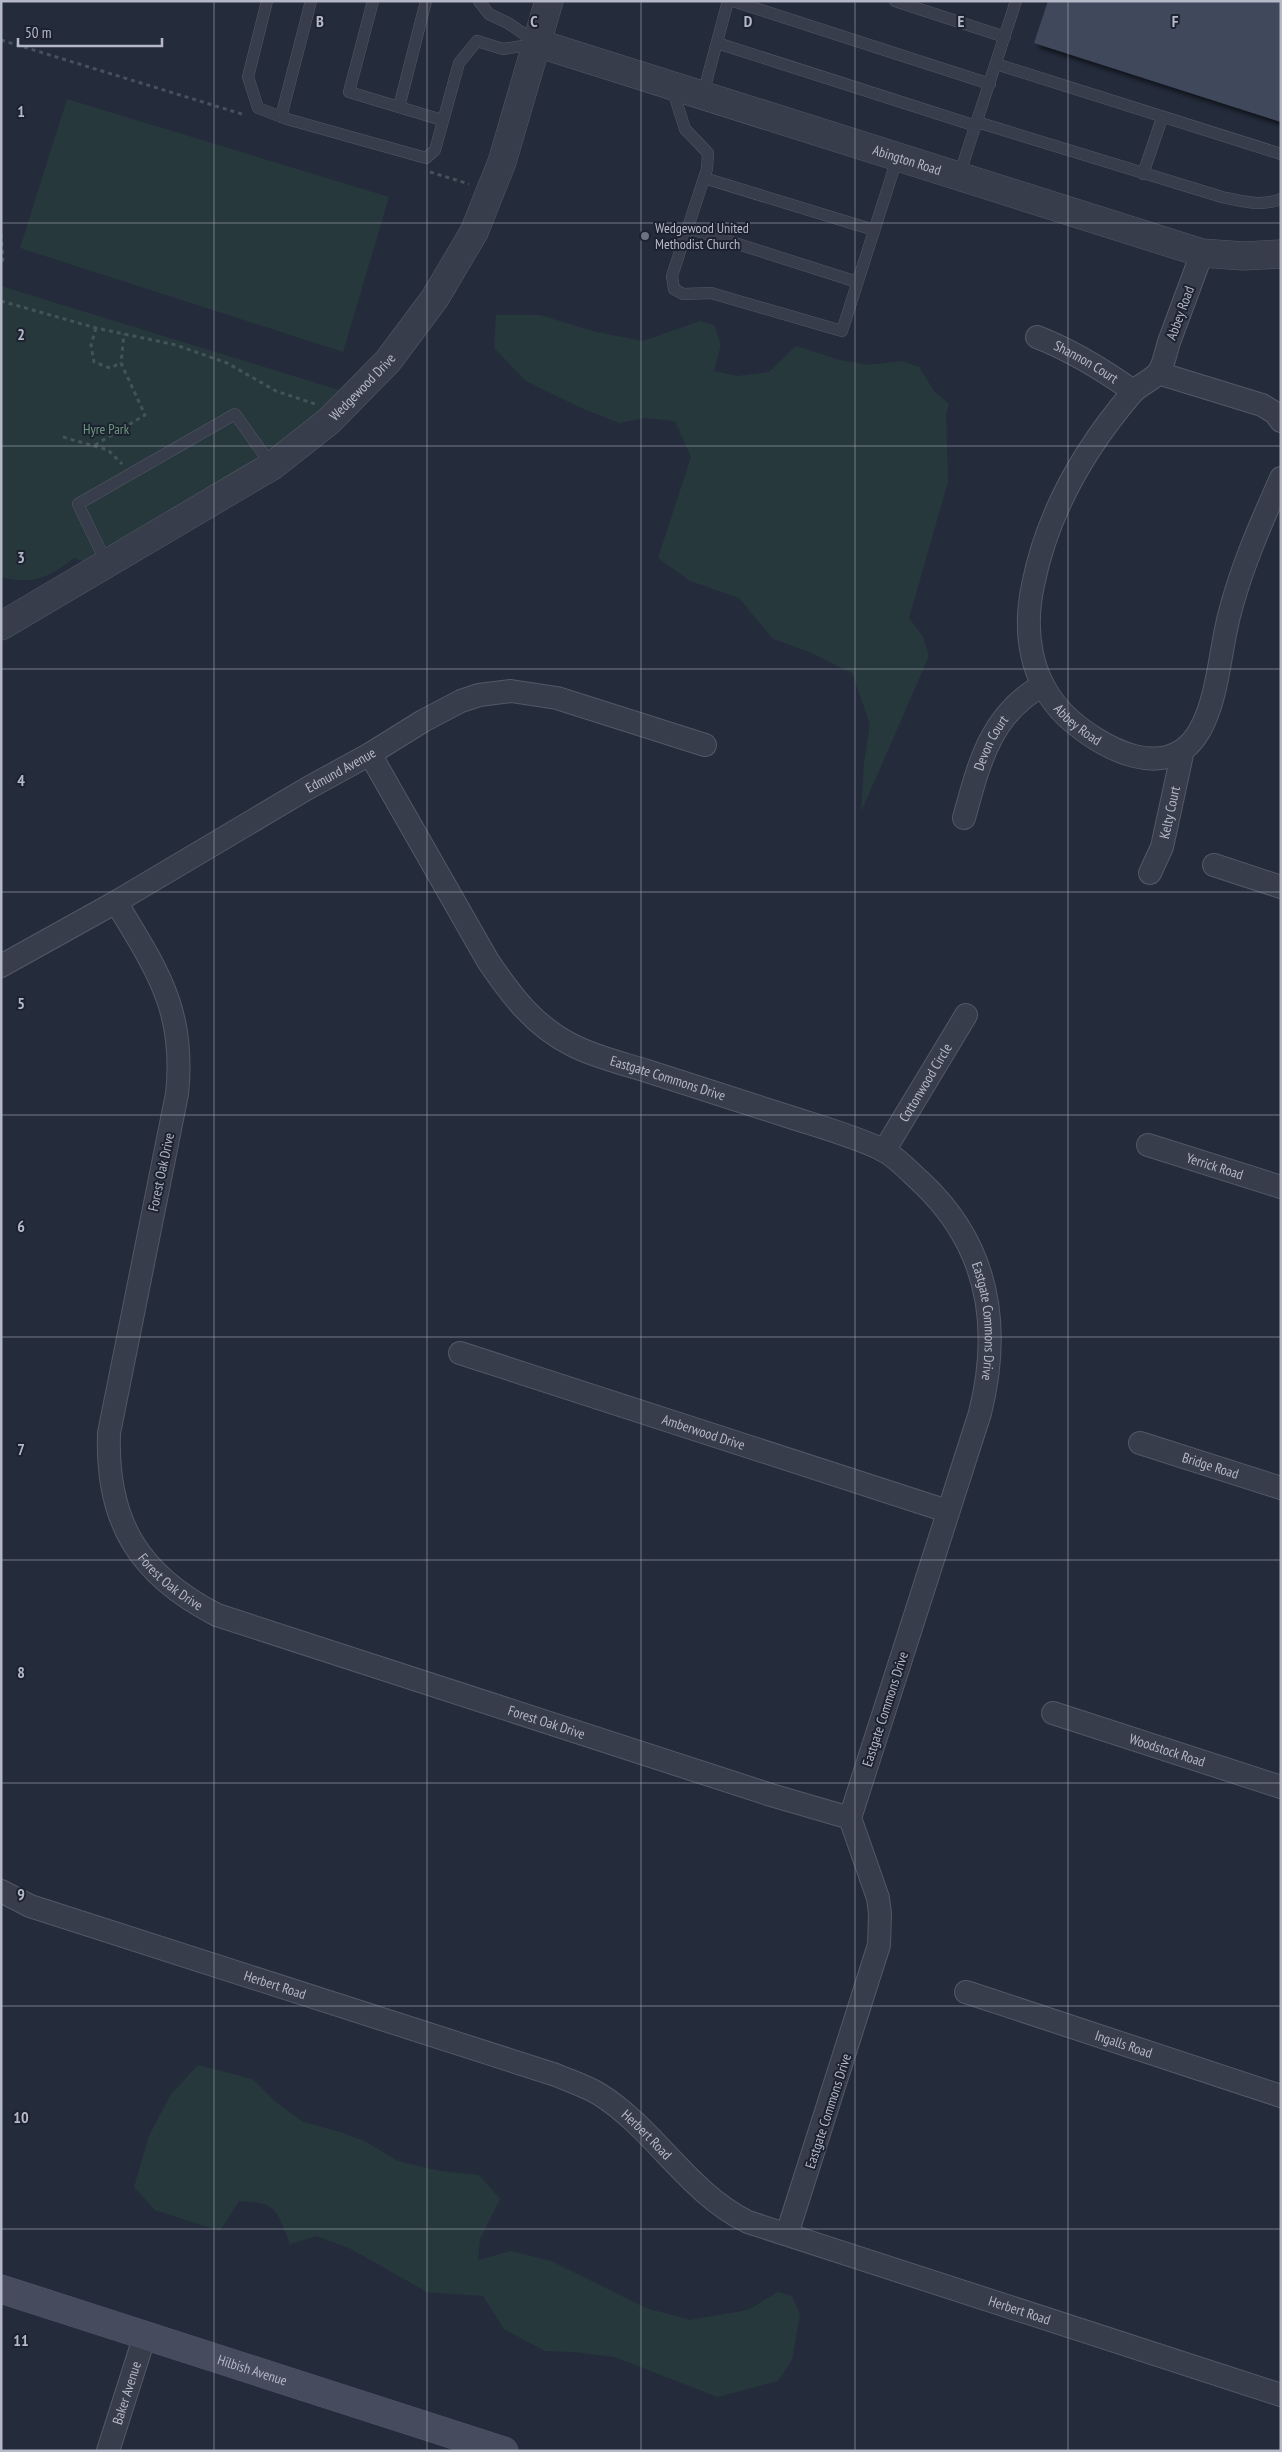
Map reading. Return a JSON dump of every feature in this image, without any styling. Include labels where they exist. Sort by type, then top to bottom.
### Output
[{"type":"main road","name":"Hilbish Avenue","points":[[1,2289],[504,2451]]},
{"type":"street","name":"Wedgewood Drive","points":[[1,626],[272,466],[340,412],[388,361],[408,337],[440,292],[469,240],[502,162],[549,1]]},
{"type":"street","name":"Abington Road","points":[[537,44],[898,155],[1202,253],[1243,256],[1281,254]]},
{"type":"street","name":"Abbey Road","points":[[1183,750],[1165,757],[1149,759],[1120,752],[1093,738],[1067,717],[1043,685],[1031,652],[1028,630],[1033,583],[1045,540],[1062,498],[1084,458],[1133,391],[1158,372],[1202,253]]},
{"type":"street","name":"Shannon Court","points":[[1037,337],[1078,354],[1099,366],[1133,391]]},
{"type":"street","points":[[1158,372],[1262,405],[1275,413],[1281,421]]},
{"type":"street","points":[[1183,750],[1191,743],[1200,730],[1206,716],[1229,614],[1250,554],[1281,478]]},
{"type":"street","name":"Devon Court","points":[[964,818],[980,764],[990,741],[1017,701],[1043,685]]},
{"type":"street","name":"Edmund Avenue","points":[[1,966],[116,902],[283,802],[370,754],[423,721],[461,701],[479,695],[527,691],[556,698],[705,745]]},
{"type":"street","name":"Kelty Court","points":[[1150,873],[1162,847],[1183,750]]},
{"type":"street","name":"Eastgate Commons Drive","points":[[370,754],[488,961],[509,993],[545,1028],[585,1051],[812,1124],[884,1150],[932,1192],[954,1220],[974,1257],[985,1289],[990,1322],[991,1354],[987,1384],[980,1413],[850,1818],[878,1898],[880,1914],[879,1945],[787,2234]]},
{"type":"street","points":[[1214,865],[1281,887]]},
{"type":"street","name":"Forest Oak Drive","points":[[116,902],[151,960],[168,997],[178,1032],[180,1064],[177,1094],[109,1433],[108,1464],[114,1498],[128,1533],[141,1556],[177,1592],[217,1615],[753,1789],[850,1818]]},
{"type":"street","name":"Cottonwood Circle","points":[[884,1150],[966,1015]]},
{"type":"street","name":"Yerrick Road","points":[[1148,1145],[1281,1187]]},
{"type":"street","name":"Amberwood Drive","points":[[460,1353],[947,1511]]},
{"type":"street","name":"Bridge Road","points":[[1140,1443],[1281,1488]]},
{"type":"street","name":"Woodstock Road","points":[[1053,1713],[1281,1787]]},
{"type":"street","name":"Herbert Road","points":[[1,1892],[30,1906],[556,2075],[598,2093],[623,2112],[706,2195],[732,2214],[748,2222],[1281,2395]]},
{"type":"street","name":"Ingalls Road","points":[[966,1992],[1281,2096]]},
{"type":"street","name":"Baker Avenue","points":[[108,2451],[145,2335]]},
{"type":"lane","points":[[267,1],[248,77],[258,108],[281,117],[426,158],[435,150],[459,63],[477,41],[503,49],[537,44]]},
{"type":"lane","points":[[281,117],[311,1]]},
{"type":"lane","points":[[373,1],[348,92],[442,120]]},
{"type":"lane","points":[[399,107],[426,1]]},
{"type":"lane","points":[[479,1],[488,14],[508,24],[537,44]]},
{"type":"lane","points":[[703,94],[728,1]]},
{"type":"lane","points":[[734,1],[990,84]]},
{"type":"lane","points":[[895,1],[1005,37]]},
{"type":"lane","points":[[959,176],[1016,1]]},
{"type":"lane","points":[[717,43],[976,124],[1238,201],[1265,203],[1281,199]]},
{"type":"lane","points":[[996,64],[1162,118],[1281,154]]},
{"type":"lane","points":[[672,86],[685,129],[708,153],[704,178],[672,276],[674,290],[683,294],[711,292],[842,331],[898,155]]},
{"type":"lane","points":[[1143,174],[1162,118]]},
{"type":"lane","points":[[704,178],[874,230]]},
{"type":"lane","points":[[688,228],[857,282]]},
{"type":"lane","points":[[107,564],[78,504],[235,414],[272,466]]},
{"type":"path","points":[[1,234],[3,259],[1,263]]},
{"type":"path","points":[[1,300],[96,328],[176,345],[227,363],[276,391],[340,412]]},
{"type":"path","points":[[96,328],[91,345],[94,362],[110,368],[120,363]]},
{"type":"path","points":[[95,445],[145,415],[120,363],[124,334]]},
{"type":"path","points":[[63,436],[108,450],[132,473]]},
{"type":"green space","points":[[67,99],[389,197],[343,352],[20,248]]},
{"type":"green space","name":"Hyre Park","points":[[1,286],[339,390],[303,428],[232,477],[84,562],[74,558],[57,571],[32,580],[1,577]]},
{"type":"green space","points":[[496,315],[540,315],[596,332],[643,341],[700,321],[714,325],[721,344],[714,371],[737,376],[769,372],[796,346],[840,360],[868,365],[902,361],[919,367],[934,391],[949,404],[946,413],[948,482],[909,618],[922,635],[929,656],[861,812],[864,764],[870,724],[852,673],[812,653],[773,639],[739,598],[690,581],[658,558],[691,457],[675,421],[645,418],[619,423],[579,407],[526,381],[494,348]]},
{"type":"green space","points":[[198,2065],[252,2079],[277,2103],[303,2122],[341,2132],[366,2142],[398,2161],[440,2171],[479,2175],[500,2199],[480,2239],[478,2260],[511,2251],[551,2261],[646,2308],[690,2320],[748,2310],[778,2292],[792,2296],[800,2314],[792,2360],[778,2381],[717,2397],[615,2357],[575,2352],[545,2351],[504,2329],[483,2296],[427,2292],[351,2249],[317,2236],[290,2244],[282,2223],[274,2210],[261,2203],[239,2201],[220,2231],[155,2210],[134,2187],[149,2136],[171,2094]]},
{"type":"building","points":[[1048,1],[1281,1],[1281,122],[1034,43]]},
{"type":"place","name":"Wedgewood United Methodist Church","points":[[645,236]]}]
